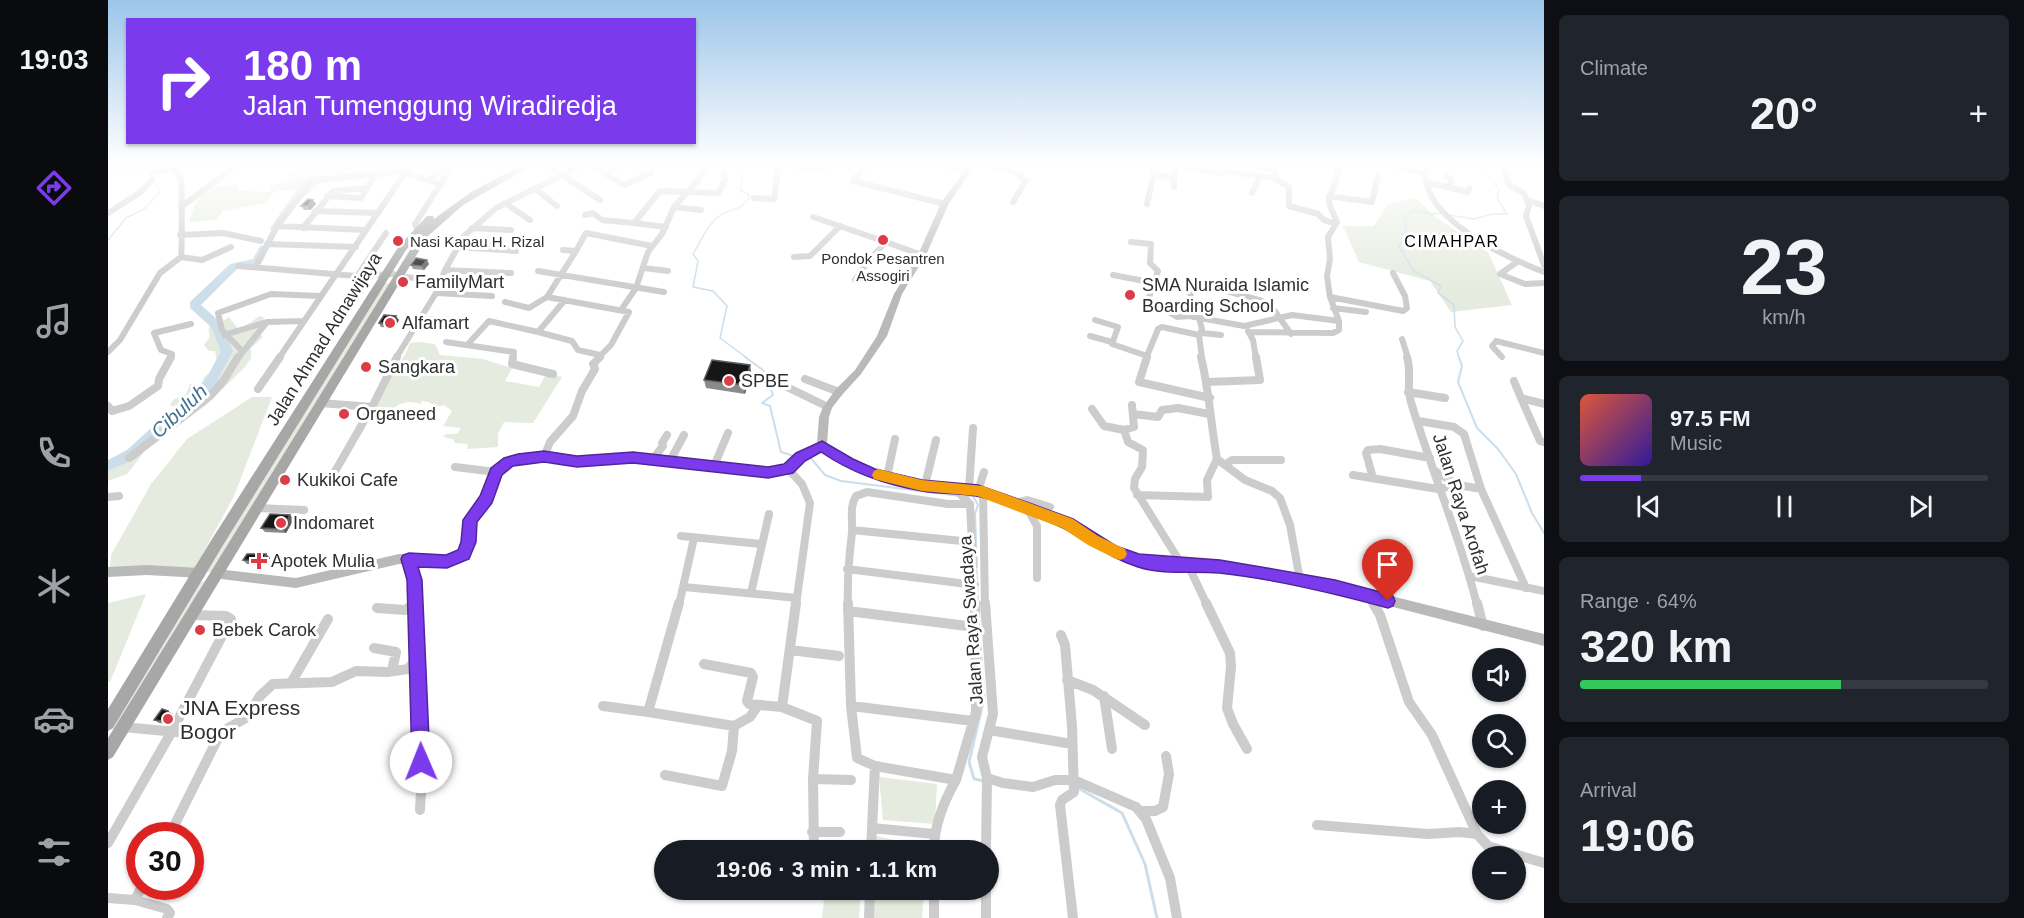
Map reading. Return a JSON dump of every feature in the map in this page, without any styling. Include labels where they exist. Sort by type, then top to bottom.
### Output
[{"type":"main road","name":"Jalan Ahmad Adnawijaya","points":[[112,724],[192,615],[399,277],[418,237],[424,218],[443,207]]},
{"type":"main road","name":"Jalan Ahmad Adnawijaya","points":[[112,724],[200,573],[405,244],[414,242],[457,207]]},
{"type":"main road","points":[[108,752],[112,724]]},
{"type":"street","points":[[108,352],[120,340],[160,273],[181,257],[183,246],[180,232],[181,207]]},
{"type":"street","points":[[256,266],[264,243],[292,207]]},
{"type":"street","points":[[303,228],[318,207]]},
{"type":"street","points":[[258,389],[382,207]]},
{"type":"street","points":[[424,218],[430,207]]},
{"type":"street","points":[[329,482],[372,407],[403,344],[436,293],[457,247],[472,228],[500,207]]},
{"type":"street","points":[[511,207],[530,220]]},
{"type":"street","points":[[634,223],[647,207]]},
{"type":"street","points":[[621,310],[636,288],[652,246],[666,227],[674,207],[701,210]]},
{"type":"street","points":[[822,446],[824,417],[828,407],[873,351],[886,327],[898,294],[922,255],[944,207]]},
{"type":"street","points":[[1292,207],[1318,214],[1324,220],[1336,224]]},
{"type":"street","points":[[1250,332],[1292,334],[1333,333],[1339,330],[1339,321],[1330,297],[1327,276],[1330,259],[1328,237],[1337,219],[1331,207]]},
{"type":"street","points":[[1439,207],[1445,214],[1517,262],[1544,272]]},
{"type":"street","points":[[1529,207],[1526,216],[1544,265]]},
{"type":"street","points":[[315,211],[378,213]]},
{"type":"street","points":[[585,215],[593,213],[602,219],[666,227]]},
{"type":"street","points":[[813,217],[922,255]]},
{"type":"street","points":[[278,226],[366,230]]},
{"type":"street","points":[[794,257],[810,256],[840,226]]},
{"type":"street","points":[[472,228],[511,230]]},
{"type":"street","points":[[180,232],[223,233],[264,243],[356,248]]},
{"type":"street","points":[[358,275],[386,233]]},
{"type":"street","points":[[505,302],[529,308],[547,297],[555,287],[584,234],[652,246]]},
{"type":"street","points":[[855,280],[868,261],[886,242]]},
{"type":"street","points":[[1131,242],[1151,244],[1150,262],[1158,271],[1148,296],[1149,301],[1177,317],[1189,316],[1244,326],[1292,315],[1339,321]]},
{"type":"street","points":[[457,247],[516,251]]},
{"type":"street","points":[[181,257],[202,260],[231,248]]},
{"type":"street","points":[[563,249],[576,251]]},
{"type":"street","points":[[1517,262],[1500,274],[1525,284],[1544,283]]},
{"type":"street","points":[[238,266],[384,277],[388,281],[399,277],[441,279]]},
{"type":"street","points":[[644,268],[668,271]]},
{"type":"street","points":[[445,270],[511,273]]},
{"type":"street","points":[[538,271],[664,292]]},
{"type":"street","points":[[1330,297],[1403,311],[1407,308],[1405,296],[1393,273]]},
{"type":"street","points":[[1113,275],[1129,279],[1135,277],[1155,283]]},
{"type":"street","points":[[1189,316],[1191,298],[1189,283],[1191,282],[1251,297],[1268,305],[1280,316],[1292,334]]},
{"type":"street","points":[[436,293],[492,296]]},
{"type":"street","points":[[242,351],[224,334],[218,320],[220,312],[271,294],[320,296]]},
{"type":"street","points":[[544,457],[550,442],[573,416],[582,392],[595,369],[593,364],[611,345],[629,313],[547,297]]},
{"type":"street","points":[[538,332],[565,300]]},
{"type":"street","points":[[1333,308],[1366,312]]},
{"type":"street","points":[[1137,495],[1208,496],[1207,480],[1217,459],[1209,414],[1210,398],[1200,351],[1199,318]]},
{"type":"street","points":[[419,319],[453,320]]},
{"type":"street","points":[[1095,320],[1118,327],[1112,342]]},
{"type":"street","points":[[224,334],[267,322],[304,321]]},
{"type":"street","points":[[468,344],[489,321],[572,341],[578,350],[600,355]]},
{"type":"street","points":[[129,458],[202,405],[224,380],[242,351],[267,322]]},
{"type":"street","points":[[108,406],[112,411],[128,406],[158,386],[172,354],[161,350],[154,333],[191,324]]},
{"type":"street","points":[[1207,382],[1260,380],[1250,332],[1244,326]]},
{"type":"street","points":[[1210,398],[1139,382],[1158,329],[1162,327],[1221,335]]},
{"type":"street","points":[[1090,336],[1147,356]]},
{"type":"street","name":"Jalan Raya Arofah","points":[[1402,339],[1410,366],[1408,392],[1431,458],[1438,489],[1470,576],[1484,626]]},
{"type":"street","points":[[108,340],[120,340]]},
{"type":"street","points":[[1502,357],[1492,346],[1496,341],[1544,353]]},
{"type":"street","points":[[446,342],[514,352],[512,364],[553,374]]},
{"type":"street","points":[[805,379],[839,392]]},
{"type":"street","points":[[1514,381],[1533,427],[1540,441],[1544,442]]},
{"type":"street","points":[[787,387],[828,407]]},
{"type":"street","points":[[1408,392],[1445,398]]},
{"type":"street","points":[[1521,398],[1544,404]]},
{"type":"street","points":[[320,403],[372,407]]},
{"type":"street","points":[[1092,409],[1104,426],[1124,430],[1133,428],[1132,410],[1158,417],[1162,410],[1172,408],[1209,414]]},
{"type":"street","points":[[1419,421],[1461,430],[1468,444],[1481,489],[1526,588]]},
{"type":"street","points":[[934,840],[949,792],[956,780],[976,712],[975,585],[969,494],[973,428]]},
{"type":"street","points":[[1124,430],[1128,443],[1143,450],[1142,467],[1135,479],[1137,495],[1185,565],[1218,624],[1232,667],[1227,708],[1229,717],[1247,749]]},
{"type":"street","points":[[714,466],[728,433]]},
{"type":"street","points":[[652,460],[663,446],[662,443],[667,435]]},
{"type":"street","points":[[670,461],[684,435]]},
{"type":"street","points":[[887,477],[896,440]]},
{"type":"street","points":[[923,491],[936,440]]},
{"type":"street","points":[[216,574],[296,582],[385,562],[409,559],[447,562],[464,554],[469,542],[470,520],[487,499],[496,472],[509,462],[544,457],[577,461],[633,457],[768,472],[792,464],[822,446]]},
{"type":"street","points":[[822,446],[848,463],[923,491],[969,494]]},
{"type":"street","points":[[1372,478],[1366,453],[1368,450],[1380,449],[1431,458]]},
{"type":"street","points":[[1217,459],[1226,464],[1235,476],[1267,488],[1282,499],[1294,543],[1300,580]]},
{"type":"street","points":[[1226,464],[1232,460],[1281,460]]},
{"type":"street","points":[[782,707],[810,503],[792,464]]},
{"type":"street","points":[[455,467],[496,472]]},
{"type":"street","points":[[1435,471],[1458,485]]},
{"type":"street","points":[[969,494],[984,472]]},
{"type":"street","points":[[1353,476],[1438,489],[1458,485],[1481,489]]},
{"type":"street","points":[[956,780],[875,766],[857,758],[851,706],[847,569],[852,530],[851,505],[859,493],[923,491],[969,494],[1027,508],[1068,524],[1093,541],[1139,561],[1220,567],[1335,586],[1370,597],[1544,640]]},
{"type":"street","name":"Jalan Raya Swadaya","points":[[969,494],[982,520],[986,621],[993,699],[993,714],[982,757],[987,781],[986,840]]},
{"type":"street","points":[[108,506],[113,497]]},
{"type":"street","points":[[1012,504],[1027,500],[1050,507]]},
{"type":"street","points":[[256,508],[304,510]]},
{"type":"street","points":[[1027,508],[1037,526],[1037,578]]},
{"type":"street","points":[[751,593],[769,513]]},
{"type":"street","points":[[852,530],[972,542]]},
{"type":"street","points":[[681,536],[761,544]]},
{"type":"street","points":[[648,712],[672,633],[694,538]]},
{"type":"street","points":[[409,559],[415,580],[421,748],[420,810]]},
{"type":"street","points":[[847,569],[975,585]]},
{"type":"street","points":[[108,572],[147,570],[200,573]]},
{"type":"street","points":[[1470,576],[1544,591]]},
{"type":"street","points":[[684,587],[797,598]]},
{"type":"street","points":[[1370,597],[1380,615],[1409,702],[1432,735],[1472,820]]},
{"type":"street","points":[[377,608],[405,610],[415,604]]},
{"type":"street","points":[[848,611],[975,627]]},
{"type":"street","points":[[108,843],[171,733],[231,619],[226,616],[192,615]]},
{"type":"street","points":[[291,683],[328,619]]},
{"type":"street","points":[[1061,634],[1065,645],[1074,785],[1060,805],[1073,918]]},
{"type":"street","points":[[374,648],[396,652],[392,672]]},
{"type":"street","points":[[790,650],[839,656]]},
{"type":"street","points":[[176,822],[219,736],[225,729],[246,718],[267,688],[273,684],[332,682],[356,671],[392,672],[408,669],[417,658]]},
{"type":"street","points":[[704,664],[751,673],[753,677],[747,702],[782,707],[817,721],[813,779],[813,840]]},
{"type":"street","points":[[1067,680],[1104,696],[1145,725]]},
{"type":"street","points":[[1104,696],[1112,749]]},
{"type":"street","points":[[603,706],[734,726],[750,717],[758,705]]},
{"type":"street","points":[[851,706],[973,721]]},
{"type":"street","points":[[112,724],[171,733],[219,736]]},
{"type":"street","points":[[665,775],[722,786],[729,769],[734,726]]},
{"type":"street","points":[[989,730],[1072,744]]},
{"type":"street","points":[[987,781],[1033,787],[1055,780],[1142,811],[1155,811],[1163,807],[1169,774],[1166,756]]},
{"type":"street","points":[[871,840],[875,766]]},
{"type":"street","points":[[813,779],[852,780]]},
{"type":"street","points":[[1142,811],[1170,878],[1177,918]]},
{"type":"street","points":[[1317,825],[1428,834],[1472,833]]},
{"type":"street","points":[[872,828],[934,834]]},
{"type":"street","points":[[812,832],[840,832]]},
{"type":"street","points":[[1478,834],[1488,846],[1544,863]]},
{"type":"street","points":[[108,898],[126,899]]},
{"type":"street","points":[[135,900],[169,910],[167,918]]},
{"type":"street","points":[[869,918],[870,900]]},
{"type":"street","points":[[934,900],[934,918]]},
{"type":"street","points":[[986,900],[986,918]]},
{"type":"shaded area","points":[[194,207],[245,207],[223,211],[216,220],[189,222]]},
{"type":"shaded area","points":[[1386,207],[1425,207],[1437,218],[1488,252],[1512,305],[1451,312],[1430,281],[1359,262],[1343,226],[1374,226]]},
{"type":"shaded area","points":[[384,282],[389,284],[211,572],[207,572]]},
{"type":"shaded area","points":[[260,316],[264,318],[259,332],[263,337],[251,348],[251,358],[245,367],[206,405],[145,451],[127,474],[108,481],[108,462],[113,464],[125,460],[157,434],[153,431],[176,420],[183,411],[170,405],[173,400],[186,394],[190,384],[205,387],[203,379],[216,366],[215,351],[209,351],[204,345],[210,336],[211,323],[215,320],[223,321],[229,317],[239,330]]},
{"type":"shaded area","points":[[410,343],[435,344],[440,355],[483,359],[512,368],[505,381],[539,387],[547,373],[562,377],[533,423],[504,422],[498,434],[498,447],[467,449],[468,444],[455,443],[453,439],[443,437],[446,434],[457,434],[461,428],[443,426],[452,411],[444,405],[436,407],[429,402],[422,401],[420,404],[406,402],[398,405],[387,415],[379,416],[371,413]]},
{"type":"shaded area","points":[[252,397],[272,397],[234,496],[195,568],[110,568],[111,555],[151,484],[187,439]]},
{"type":"shaded area","points":[[204,581],[205,583],[115,730],[111,729],[199,583]]},
{"type":"shaded area","points":[[146,594],[110,682],[108,682],[108,603]]},
{"type":"shaded area","points":[[879,777],[937,784],[935,824],[883,820]]},
{"type":"shaded area","points":[[871,835],[894,840],[871,840]]},
{"type":"shaded area","points":[[824,900],[860,900],[859,918],[822,918]]},
{"type":"shaded area","points":[[869,900],[923,900],[922,918],[868,918]]},
{"type":"building","points":[[416,258],[427,260],[422,266],[411,265]]},
{"type":"building","points":[[384,315],[396,316],[391,323],[379,323]]},
{"type":"building","points":[[712,360],[750,365],[744,385],[704,380]]},
{"type":"building","points":[[270,514],[290,515],[282,529],[261,528]]},
{"type":"building","points":[[247,554],[266,554],[262,561],[243,560]]},
{"type":"building","points":[[162,709],[168,711],[162,721],[154,720]]},
{"type":"waterway","points":[[108,240],[126,218],[146,207]]},
{"type":"waterway","name":"Cibuluh","points":[[275,228],[288,207]]},
{"type":"waterway","points":[[740,207],[716,218],[705,233],[693,254],[698,261],[693,287],[713,291],[727,306],[720,338],[747,358]]},
{"type":"waterway","points":[[1449,215],[1474,219],[1492,214],[1507,214],[1503,207]]},
{"type":"waterway","points":[[1441,213],[1430,214],[1412,210],[1404,220],[1407,234],[1399,247],[1414,271],[1441,286],[1438,293],[1454,305],[1455,327],[1463,341],[1457,351],[1459,358]]},
{"type":"waterway","name":"Cibuluh","points":[[108,466],[132,454],[167,421],[194,402],[213,378],[227,351],[216,325],[194,305],[234,266],[257,262],[264,248]]},
{"type":"waterway","points":[[745,357],[763,370],[773,395],[762,403],[770,406],[781,452],[794,456]]},
{"type":"waterway","points":[[1459,357],[1462,366],[1458,382],[1477,428],[1498,449],[1516,474],[1532,513],[1544,533]]},
{"type":"waterway","points":[[809,456],[825,475],[841,481],[960,496]]},
{"type":"waterway","points":[[965,496],[973,496],[978,505],[975,514],[977,567]]},
{"type":"waterway","points":[[980,642],[984,698],[969,762],[974,779],[985,781]]},
{"type":"waterway","points":[[1078,788],[1122,813],[1145,864],[1157,918]]},
{"type":"slow traffic","points":[[878,475],[947,489],[978,490],[1068,524],[1093,541],[1120,554]]},
{"type":"place","name":"Pondok Pesantren Assogiri","points":[[883,240]]},
{"type":"place","name":"Nasi Kapau H. Rizal","points":[[398,241]]},
{"type":"place","name":"FamilyMart","points":[[403,282]]},
{"type":"place","name":"SMA Nuraida Islamic Boarding School","points":[[1130,295]]},
{"type":"place","name":"Alfamart","points":[[390,323]]},
{"type":"place","name":"Sangkara","points":[[366,367]]},
{"type":"place","name":"SPBE","points":[[729,381]]},
{"type":"place","name":"Organeed","points":[[344,414]]},
{"type":"place","name":"Kukikoi Cafe","points":[[285,480]]},
{"type":"place","name":"Indomaret","points":[[281,523]]},
{"type":"place","name":"Apotek Mulia","points":[[259,561]]},
{"type":"place","name":"Bebek Carok","points":[[200,630]]},
{"type":"place","name":"JNA Express Bogor","points":[[168,719]]},
{"type":"district","name":"CIMAHPAR","points":[[1452,241]]},
{"type":"route","points":[[421,762],[415,580],[409,559],[447,562],[464,554],[469,542],[470,520],[487,499],[496,472],[509,462],[518,460],[544,457],[577,461],[633,457],[768,472],[788,469],[800,457],[822,446],[848,463],[872,474],[947,489],[978,490],[1068,524],[1093,541],[1139,561],[1155,564],[1220,567],[1267,574],[1335,586],[1388,601]]}]
